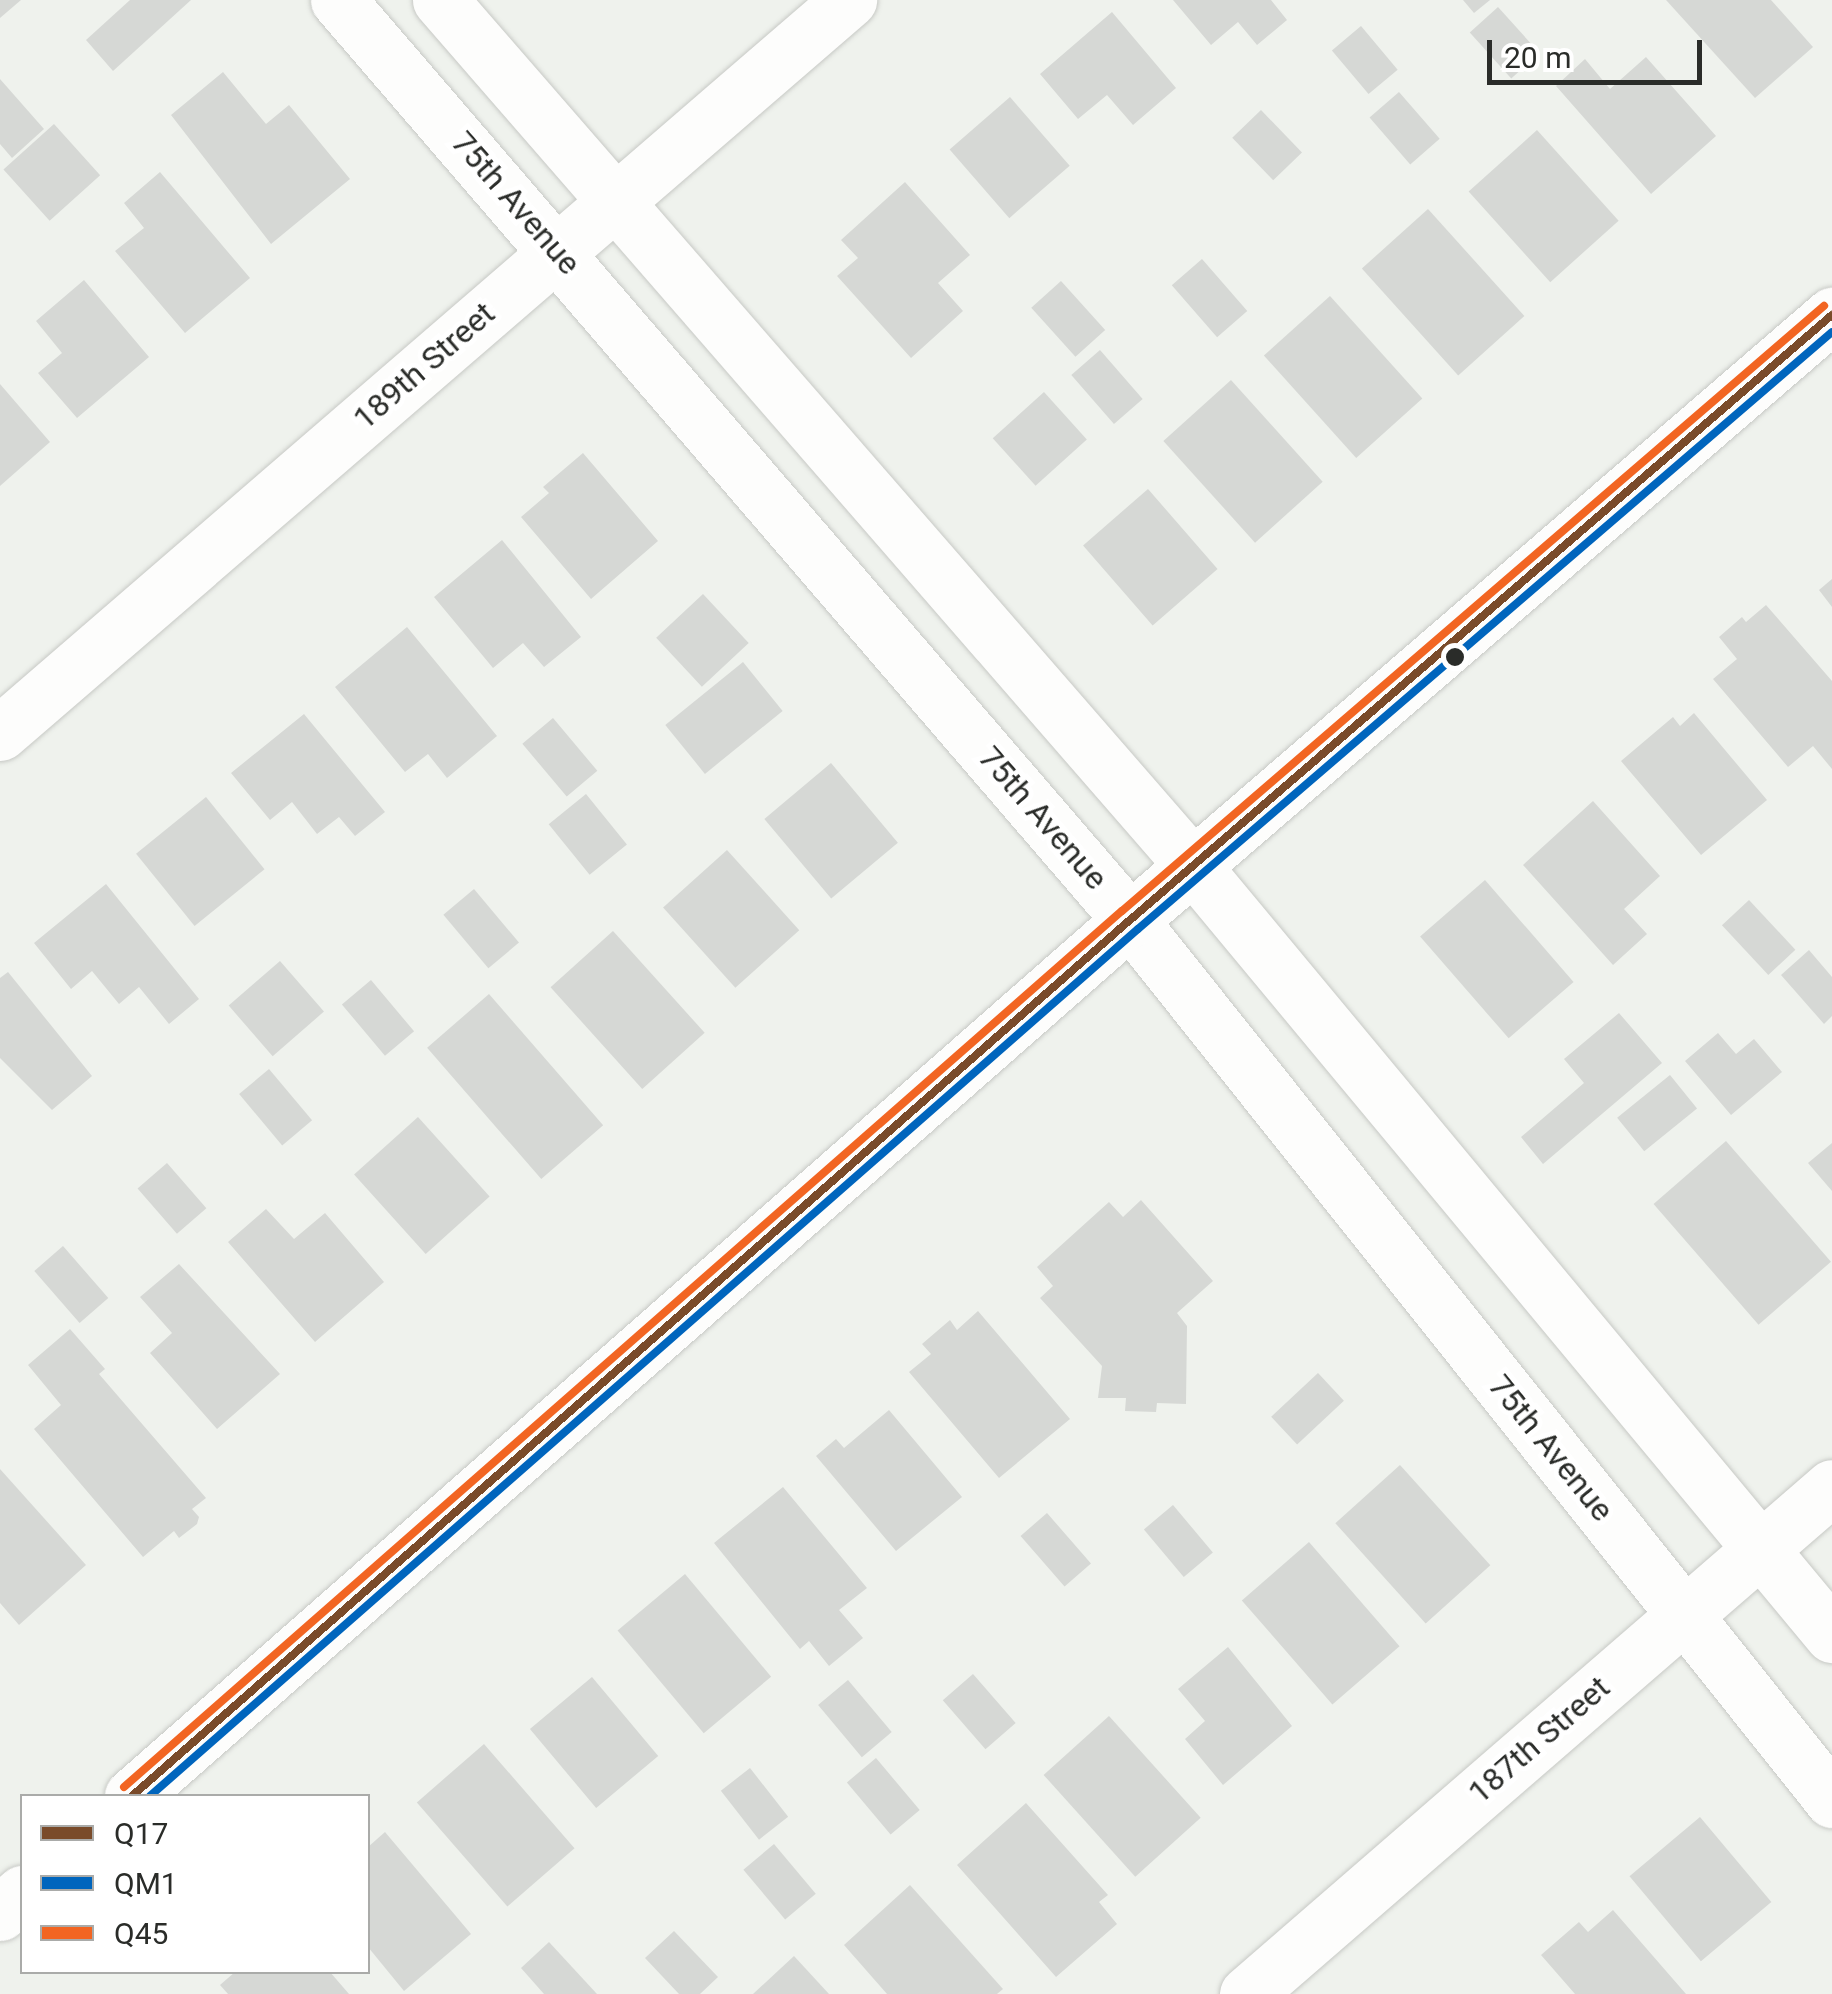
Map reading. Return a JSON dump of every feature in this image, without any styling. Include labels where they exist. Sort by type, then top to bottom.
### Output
[{"type":"street","name":"75th Avenue","points":[[338,0],[1130,920],[1832,1800]]},
{"type":"street","points":[[440,0],[1193,866],[1832,1635]]},
{"type":"street","name":"189th Street","points":[[0,732],[849,0]]},
{"type":"street","points":[[134,1794],[1130,920],[1832,315]]},
{"type":"street","name":"187th Street","points":[[1247,1994],[1832,1487]]},
{"type":"street","points":[[0,1913],[20,1895]]},
{"type":"building","points":[[0,0],[21,0],[0,18]]},
{"type":"building","points":[[130,0],[191,0],[113,71],[86,40]]},
{"type":"building","points":[[1173,0],[1271,0],[1287,20],[1257,45],[1238,22],[1211,45]]},
{"type":"building","points":[[1463,0],[1490,0],[1474,13]]},
{"type":"building","points":[[1666,0],[1771,0],[1813,47],[1755,98]]},
{"type":"building","points":[[1498,7],[1539,53],[1511,79],[1470,32]]},
{"type":"building","points":[[1112,12],[1176,88],[1133,125],[1107,95],[1078,119],[1040,74]]},
{"type":"building","points":[[1361,26],[1398,70],[1369,94],[1332,50]]},
{"type":"building","points":[[1646,57],[1716,136],[1651,194],[1556,86],[1585,59],[1610,89]]},
{"type":"building","points":[[223,72],[266,124],[289,105],[350,179],[271,244],[171,115]]},
{"type":"building","points":[[0,79],[44,129],[12,158],[0,144]]},
{"type":"building","points":[[1399,92],[1440,139],[1410,164],[1370,118]]},
{"type":"building","points":[[1010,97],[1070,166],[1009,218],[950,149]]},
{"type":"building","points":[[1261,110],[1302,152],[1273,180],[1232,138]]},
{"type":"building","points":[[54,124],[100,175],[50,221],[3,170]]},
{"type":"building","points":[[1537,130],[1619,221],[1550,282],[1469,192]]},
{"type":"building","points":[[160,172],[250,278],[185,333],[115,251],[144,228],[124,203]]},
{"type":"building","points":[[905,182],[970,255],[938,283],[963,311],[911,358],[837,276],[858,258],[841,240]]},
{"type":"building","points":[[1428,209],[1524,316],[1458,376],[1362,269]]},
{"type":"building","points":[[1202,259],[1247,311],[1217,337],[1172,285]]},
{"type":"building","points":[[84,280],[149,357],[77,418],[38,373],[62,353],[36,321]]},
{"type":"building","points":[[1061,281],[1105,330],[1075,357],[1031,308]]},
{"type":"building","points":[[1330,296],[1422,399],[1356,458],[1264,356]]},
{"type":"building","points":[[1100,350],[1143,399],[1114,424],[1071,375]]},
{"type":"building","points":[[1231,380],[1323,482],[1255,543],[1163,441]]},
{"type":"building","points":[[0,384],[50,442],[0,486]]},
{"type":"building","points":[[1044,392],[1087,440],[1036,486],[993,438]]},
{"type":"building","points":[[583,453],[658,541],[591,599],[521,517],[549,493],[543,487]]},
{"type":"building","points":[[1148,489],[1218,569],[1153,625],[1083,545]]},
{"type":"building","points":[[502,540],[581,637],[544,667],[523,643],[493,668],[434,597]]},
{"type":"building","points":[[1832,579],[1832,607],[1819,590]]},
{"type":"building","points":[[703,594],[749,643],[702,687],[656,638]]},
{"type":"building","points":[[1766,605],[1832,681],[1832,769],[1813,746],[1788,767],[1713,679],[1737,659],[1719,637],[1742,617],[1746,622]]},
{"type":"building","points":[[407,627],[497,736],[447,778],[428,754],[405,772],[335,687]]},
{"type":"building","points":[[743,662],[783,711],[705,774],[665,725]]},
{"type":"building","points":[[1694,713],[1767,800],[1701,855],[1621,761],[1673,717],[1680,726]]},
{"type":"building","points":[[304,714],[385,812],[355,836],[339,817],[317,834],[292,802],[270,820],[231,773]]},
{"type":"building","points":[[553,718],[597,771],[567,797],[522,744]]},
{"type":"building","points":[[831,763],[898,843],[831,899],[764,819]]},
{"type":"building","points":[[586,794],[627,845],[590,875],[549,824]]},
{"type":"building","points":[[206,797],[265,869],[195,926],[136,854]]},
{"type":"building","points":[[1593,801],[1660,876],[1624,909],[1647,934],[1613,965],[1523,865]]},
{"type":"building","points":[[727,850],[799,930],[735,988],[663,908]]},
{"type":"building","points":[[1485,880],[1574,982],[1509,1038],[1420,936]]},
{"type":"building","points":[[106,884],[199,999],[169,1024],[139,987],[119,1004],[92,971],[71,989],[34,943]]},
{"type":"building","points":[[474,889],[519,943],[488,968],[443,915]]},
{"type":"building","points":[[1749,900],[1795,950],[1768,975],[1722,925]]},
{"type":"building","points":[[613,931],[705,1033],[642,1089],[551,987]]},
{"type":"building","points":[[1809,950],[1832,977],[1832,1016],[1824,1024],[1781,975]]},
{"type":"building","points":[[280,961],[324,1012],[273,1056],[229,1006]]},
{"type":"building","points":[[8,972],[92,1076],[52,1110],[0,1058],[0,978]]},
{"type":"building","points":[[371,980],[414,1031],[385,1056],[342,1004]]},
{"type":"building","points":[[489,994],[603,1125],[541,1179],[427,1048]]},
{"type":"building","points":[[1619,1013],[1662,1063],[1543,1164],[1521,1137],[1584,1083],[1564,1059]]},
{"type":"building","points":[[1718,1033],[1736,1054],[1754,1039],[1782,1072],[1731,1115],[1685,1061]]},
{"type":"building","points":[[269,1069],[312,1120],[282,1145],[239,1094]]},
{"type":"building","points":[[1670,1075],[1697,1108],[1644,1151],[1617,1118]]},
{"type":"building","points":[[418,1117],[490,1197],[426,1254],[354,1175]]},
{"type":"building","points":[[1726,1141],[1831,1262],[1759,1325],[1654,1204]]},
{"type":"building","points":[[1832,1143],[1832,1191],[1808,1163]]},
{"type":"building","points":[[167,1163],[206,1208],[177,1234],[138,1189]]},
{"type":"building","points":[[1141,1200],[1213,1281],[1177,1313],[1187,1326],[1186,1404],[1157,1403],[1156,1412],[1125,1411],[1126,1398],[1098,1398],[1102,1366],[1040,1298],[1053,1286],[1037,1267],[1109,1202],[1123,1217]]},
{"type":"building","points":[[266,1209],[294,1239],[325,1213],[384,1282],[315,1342],[228,1242]]},
{"type":"building","points":[[63,1246],[108,1298],[80,1323],[34,1271]]},
{"type":"building","points":[[179,1264],[280,1374],[217,1429],[150,1353],[172,1333],[140,1297]]},
{"type":"building","points":[[978,1311],[1070,1419],[999,1478],[909,1372],[931,1354],[922,1344],[950,1320],[957,1330]]},
{"type":"building","points":[[70,1329],[105,1369],[99,1374],[206,1498],[192,1509],[199,1517],[197,1524],[179,1538],[174,1531],[143,1557],[34,1429],[61,1405],[28,1365]]},
{"type":"building","points":[[1318,1373],[1344,1401],[1297,1444],[1271,1417]]},
{"type":"building","points":[[889,1410],[962,1497],[896,1551],[816,1456],[836,1439],[844,1448]]},
{"type":"building","points":[[1400,1465],[1490,1565],[1426,1624],[1335,1523]]},
{"type":"building","points":[[0,1469],[86,1565],[19,1625],[0,1603]]},
{"type":"building","points":[[783,1487],[867,1588],[839,1610],[863,1638],[829,1666],[809,1641],[800,1649],[714,1543]]},
{"type":"building","points":[[1173,1505],[1213,1552],[1184,1577],[1144,1529]]},
{"type":"building","points":[[1047,1513],[1091,1564],[1065,1587],[1021,1536]]},
{"type":"building","points":[[1309,1542],[1400,1646],[1332,1705],[1242,1600]]},
{"type":"building","points":[[685,1574],[771,1677],[704,1733],[618,1631]]},
{"type":"building","points":[[1228,1647],[1292,1726],[1223,1785],[1185,1739],[1205,1721],[1178,1689]]},
{"type":"building","points":[[973,1674],[1016,1723],[985,1749],[943,1700]]},
{"type":"building","points":[[592,1677],[658,1756],[596,1808],[530,1729]]},
{"type":"building","points":[[848,1680],[892,1732],[862,1757],[818,1705]]},
{"type":"building","points":[[1109,1716],[1201,1818],[1135,1877],[1044,1775]]},
{"type":"building","points":[[484,1744],[575,1848],[507,1907],[417,1802]]},
{"type":"building","points":[[876,1758],[920,1810],[891,1835],[847,1782]]},
{"type":"building","points":[[750,1768],[788,1817],[759,1840],[721,1791]]},
{"type":"building","points":[[1026,1803],[1108,1895],[1099,1902],[1117,1924],[1056,1977],[957,1865]]},
{"type":"building","points":[[1700,1817],[1771,1902],[1701,1961],[1630,1876]]},
{"type":"building","points":[[385,1832],[471,1934],[404,1991],[370,1949],[370,1845]]},
{"type":"building","points":[[774,1844],[816,1894],[785,1920],[743,1870]]},
{"type":"building","points":[[910,1885],[1003,1989],[997,1994],[887,1994],[844,1945]]},
{"type":"building","points":[[1613,1910],[1686,1994],[1575,1994],[1541,1955],[1579,1922],[1588,1932]]},
{"type":"building","points":[[674,1931],[718,1977],[700,1994],[679,1994],[645,1958]]},
{"type":"building","points":[[549,1942],[597,1994],[544,1994],[521,1968]]},
{"type":"building","points":[[794,1956],[829,1994],[753,1994]]},
{"type":"building","points":[[233,1974],[332,1974],[349,1994],[228,1994],[220,1985]]},
{"type":"transit line","name":"Q45","points":[[124,1787],[1122,911],[1824,306]]},
{"type":"transit line","name":"Q17","points":[[134,1794],[1130,920],[1832,315]]},
{"type":"transit line","name":"QM1","points":[[152,1794],[1138,929],[1832,332]]}]
